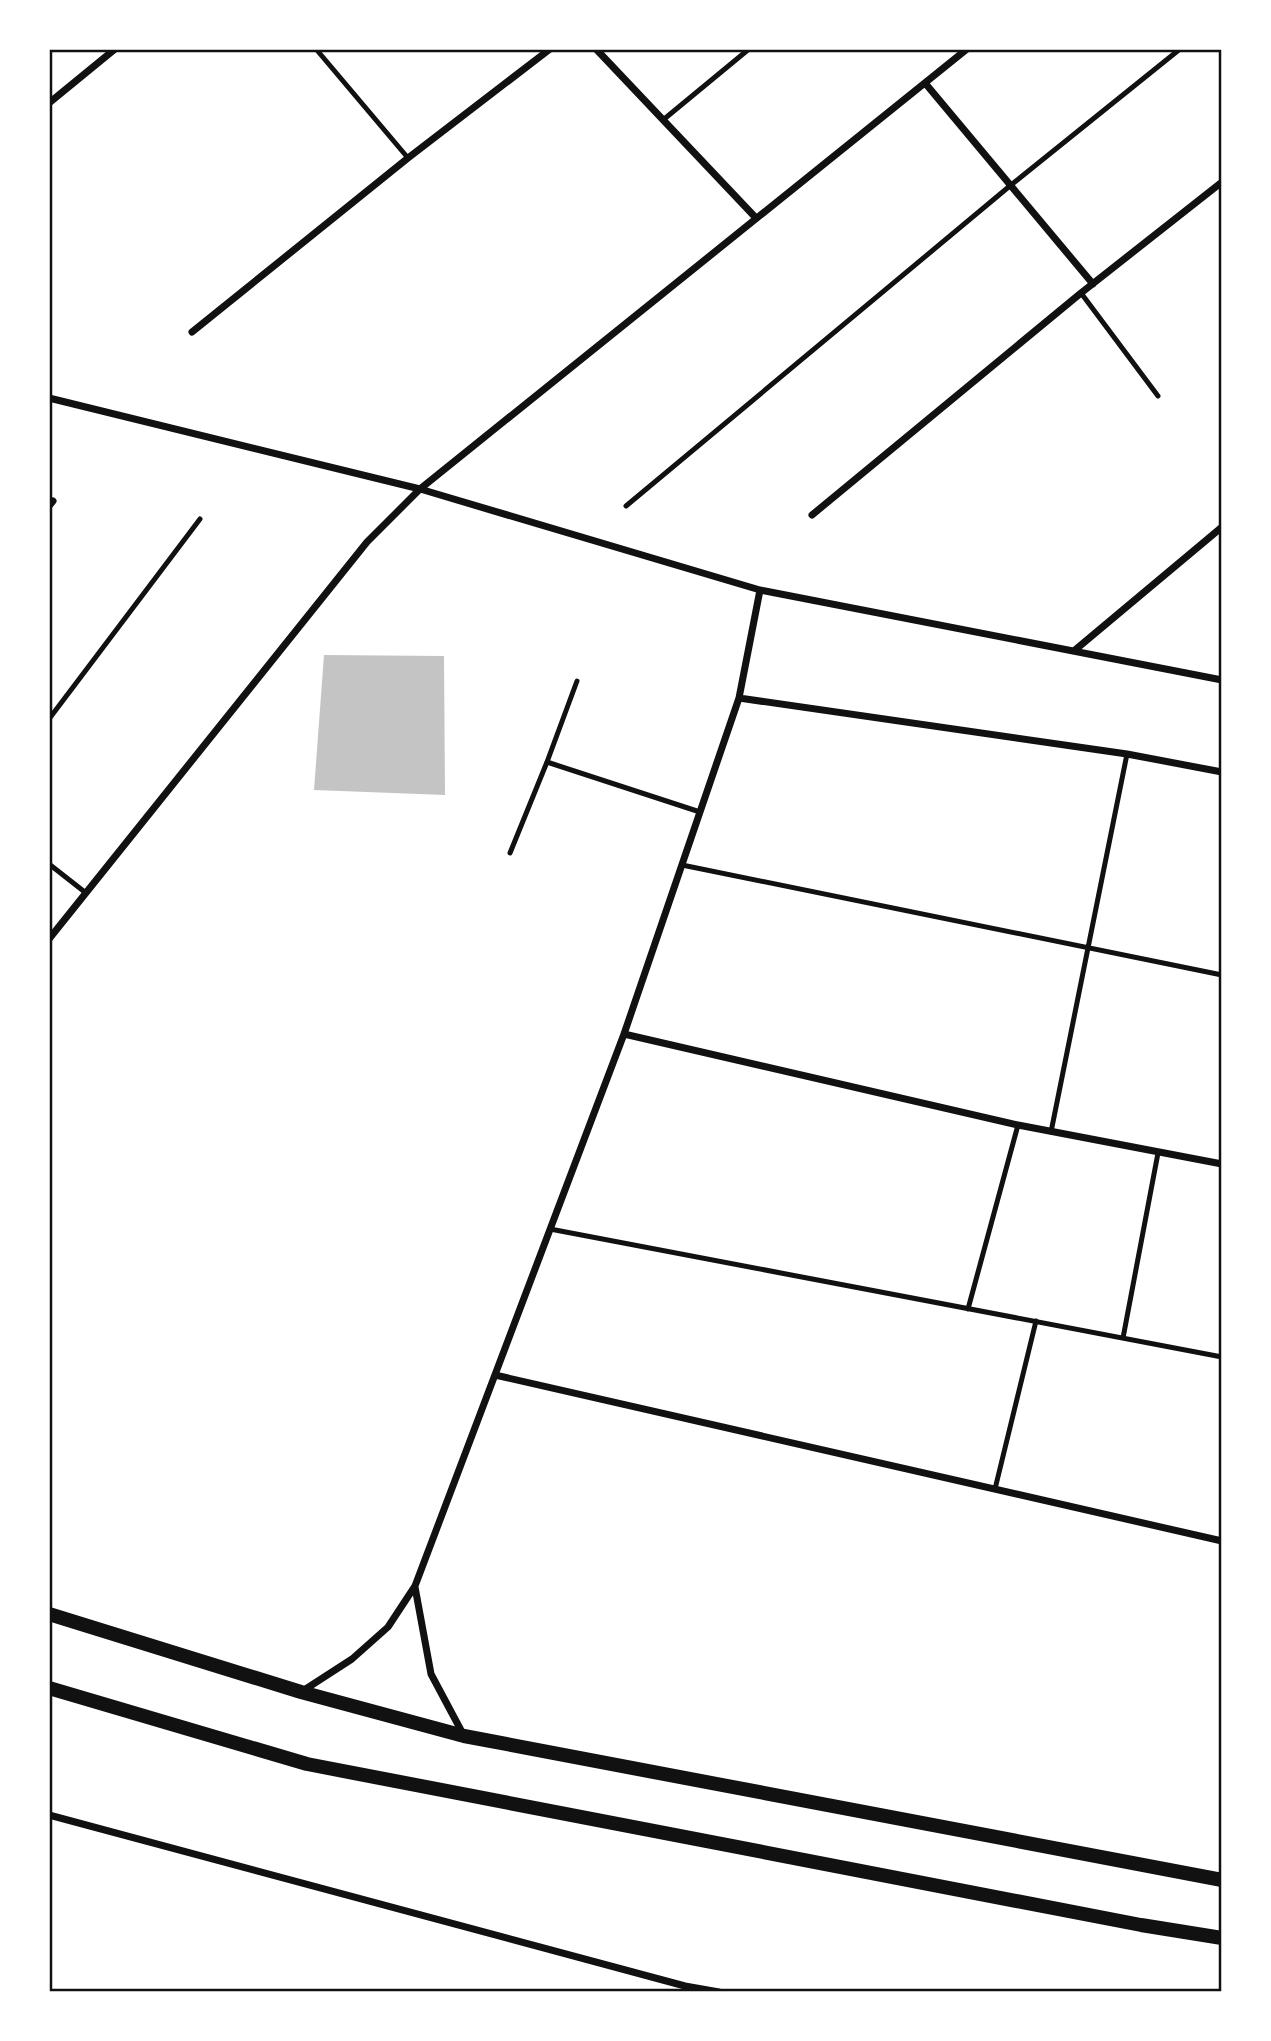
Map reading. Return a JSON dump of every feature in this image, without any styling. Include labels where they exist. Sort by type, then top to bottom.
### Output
[{"type":"main road","points":[[49,1614],[301,1692],[464,1736],[1222,1880]]},
{"type":"main road","points":[[49,1688],[307,1764],[1140,1925],[1222,1938]]},
{"type":"street","points":[[49,103],[116,49]]},
{"type":"street","points":[[192,332],[408,158],[550,49]]},
{"type":"street","points":[[596,49],[756,218]]},
{"type":"street","points":[[49,939],[367,542],[420,489],[967,49]]},
{"type":"street","points":[[925,83],[1093,284]]},
{"type":"street","points":[[812,515],[1093,284],[1222,182]]},
{"type":"street","points":[[49,398],[420,489],[760,590],[1222,680]]},
{"type":"street","points":[[1075,650],[1222,527]]},
{"type":"street","points":[[301,1692],[352,1659],[388,1627],[415,1586],[624,1034],[739,698],[760,590]]},
{"type":"street","points":[[739,698],[1127,754],[1222,772]]},
{"type":"street","points":[[624,1034],[1018,1125],[1222,1164]]},
{"type":"street","points":[[495,1375],[1222,1541]]},
{"type":"street","points":[[415,1586],[431,1674],[464,1736]]},
{"type":"street","points":[[49,1815],[684,1989],[719,1992]]},
{"type":"lane","points":[[316,49],[408,158]]},
{"type":"lane","points":[[663,120],[749,49]]},
{"type":"lane","points":[[626,506],[1011,185],[1180,49]]},
{"type":"lane","points":[[1082,293],[1158,396]]},
{"type":"lane","points":[[49,719],[200,519]]},
{"type":"lane","points":[[510,853],[577,681]]},
{"type":"lane","points":[[1051,1132],[1127,754]]},
{"type":"lane","points":[[547,762],[700,812]]},
{"type":"lane","points":[[49,864],[86,893]]},
{"type":"lane","points":[[682,865],[1222,975]]},
{"type":"lane","points":[[968,1308],[1018,1125]]},
{"type":"lane","points":[[1123,1338],[1158,1153]]},
{"type":"lane","points":[[551,1229],[1222,1357]]},
{"type":"lane","points":[[995,1489],[1036,1321]]},
{"type":"building","points":[[324,655],[444,656],[445,795],[314,790]]}]
